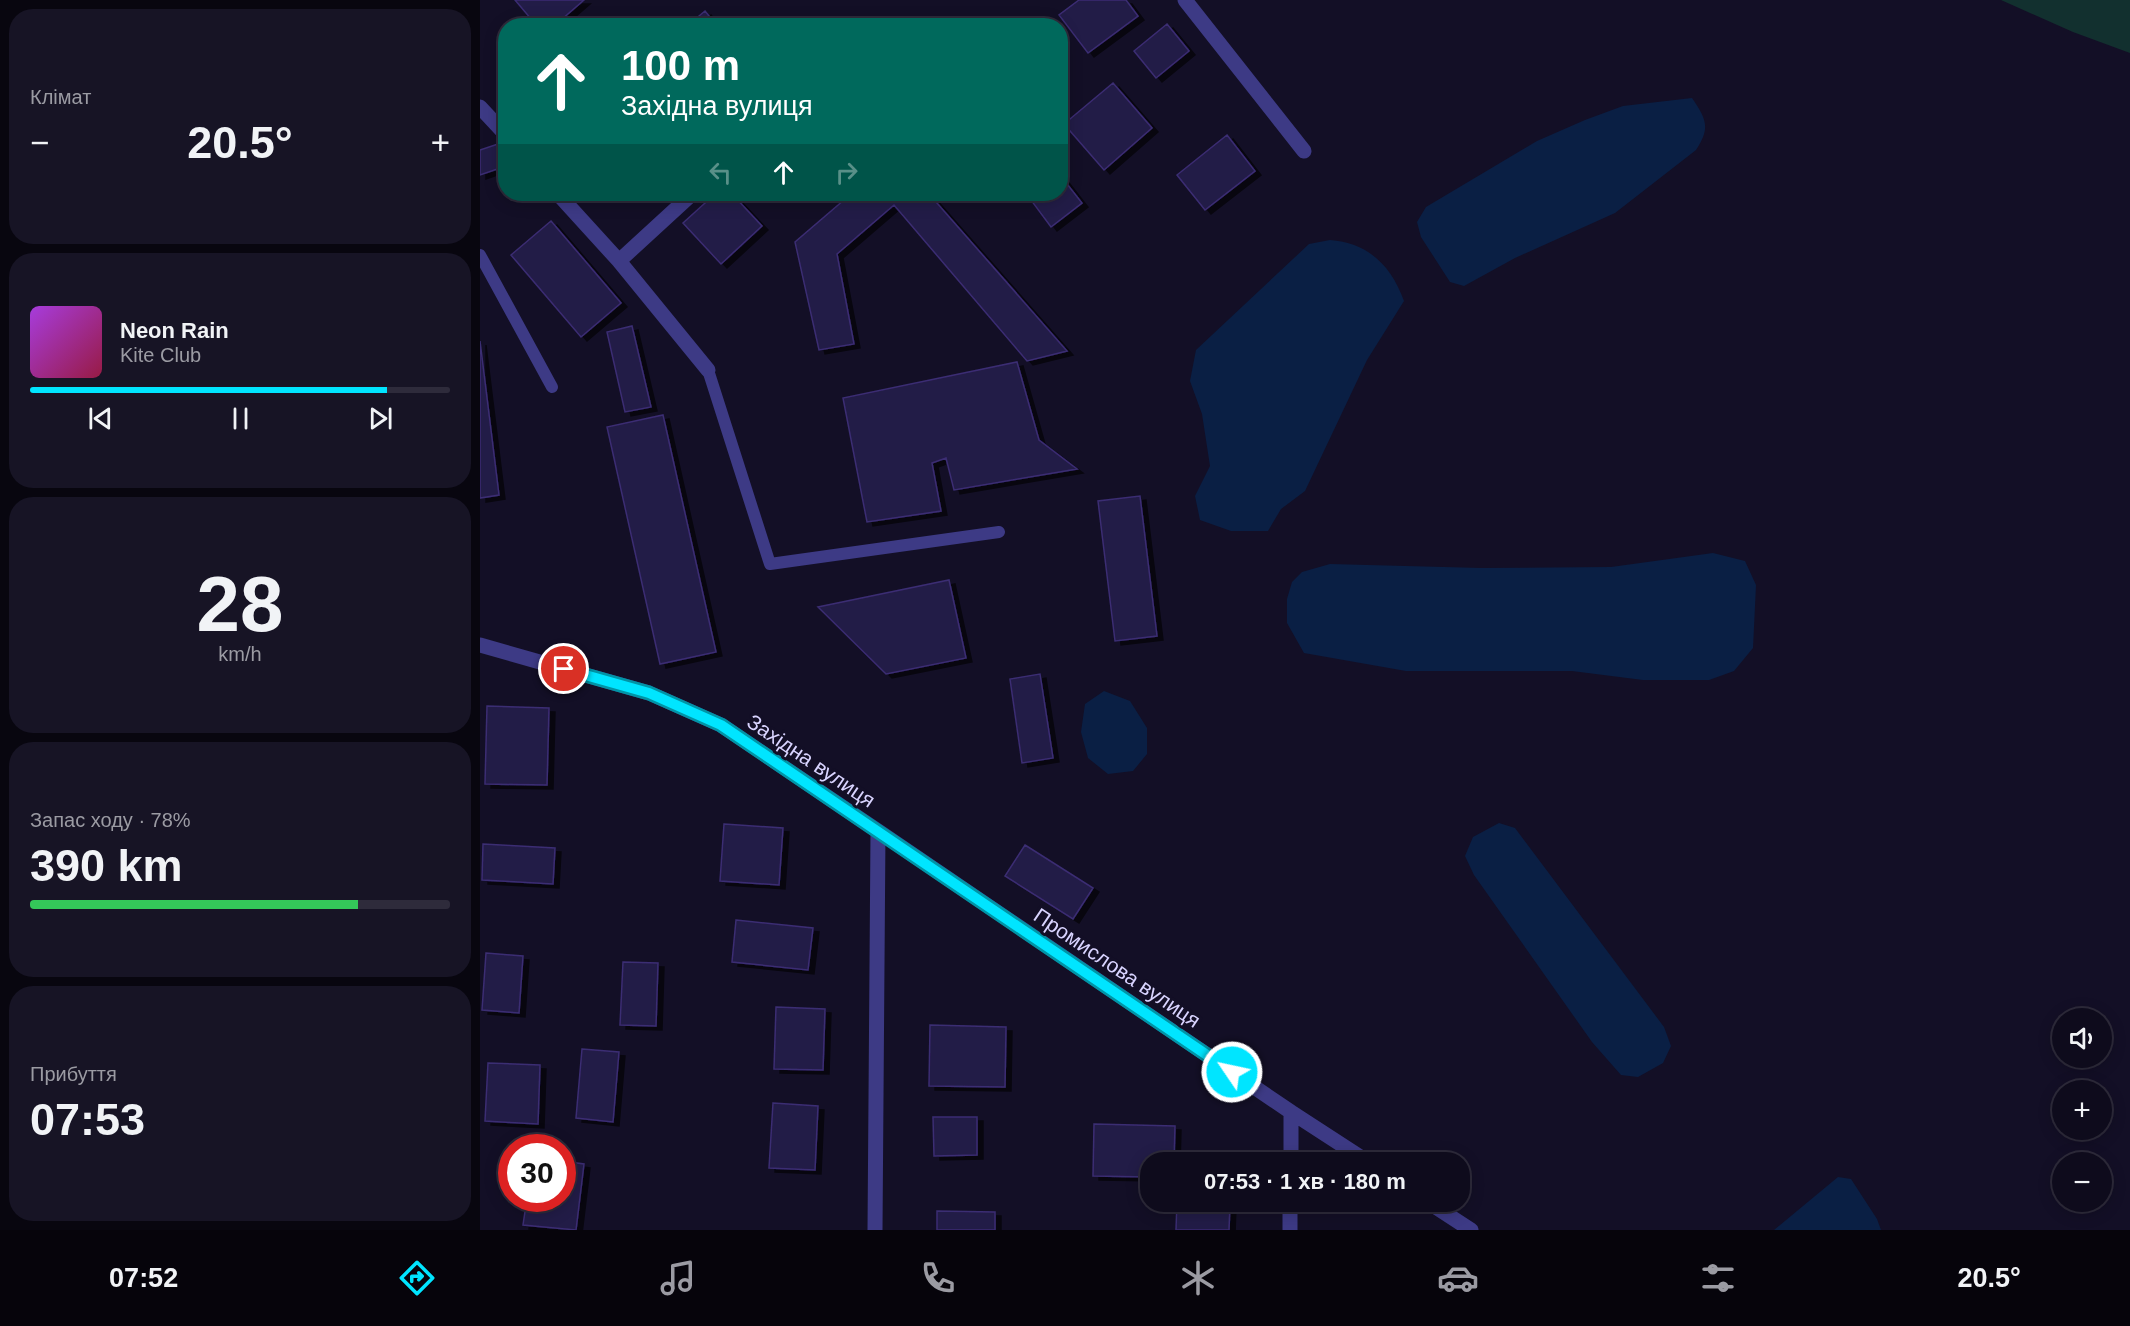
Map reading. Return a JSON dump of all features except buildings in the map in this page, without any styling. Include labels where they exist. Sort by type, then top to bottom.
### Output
[{"type":"street","points":[[1185,0],[1304,151]]},
{"type":"street","points":[[480,107],[498,126]]},
{"type":"street","points":[[564,201],[620,261],[708,370]]},
{"type":"street","points":[[620,261],[684,201]]},
{"type":"street","name":"Західна вулиця","points":[[480,645],[649,693],[721,725],[878,831],[875,1230]]},
{"type":"street","name":"Промислова вулиця","points":[[878,831],[1353,1152]]},
{"type":"street","points":[[1291,1112],[1291,1152]]},
{"type":"street","points":[[1290,1212],[1290,1230]]},
{"type":"street","points":[[1443,1212],[1471,1230]]},
{"type":"lane","points":[[480,255],[552,387]]},
{"type":"lane","points":[[708,370],[770,564],[999,532]]},
{"type":"green space","points":[[2001,0],[2130,0],[2130,53],[2073,32]]},
{"type":"water","points":[[1692,98],[1705,123],[1704,135],[1696,150],[1615,213],[1515,258],[1464,286],[1450,282],[1421,237],[1417,222],[1426,207],[1537,141],[1623,106]]},
{"type":"water","points":[[1330,240],[1356,246],[1376,258],[1392,277],[1404,301],[1367,360],[1305,491],[1281,509],[1268,531],[1231,531],[1200,520],[1195,496],[1210,466],[1202,414],[1190,381],[1196,350],[1309,244]]},
{"type":"water","points":[[1713,553],[1745,561],[1756,585],[1753,648],[1734,671],[1709,680],[1643,680],[1572,671],[1406,671],[1304,653],[1287,623],[1287,599],[1292,582],[1302,572],[1330,564],[1481,568],[1611,567]]},
{"type":"water","points":[[1104,691],[1130,701],[1147,728],[1147,754],[1133,771],[1108,774],[1088,758],[1081,732],[1085,704]]},
{"type":"water","points":[[1499,823],[1515,828],[1664,1027],[1671,1046],[1663,1063],[1638,1077],[1621,1075],[1592,1042],[1474,875],[1465,856],[1473,837]]},
{"type":"water","points":[[1838,1177],[1851,1179],[1877,1219],[1881,1230],[1774,1230]]},
{"type":"route","points":[[564,669],[649,693],[721,725],[1232,1072]]}]
